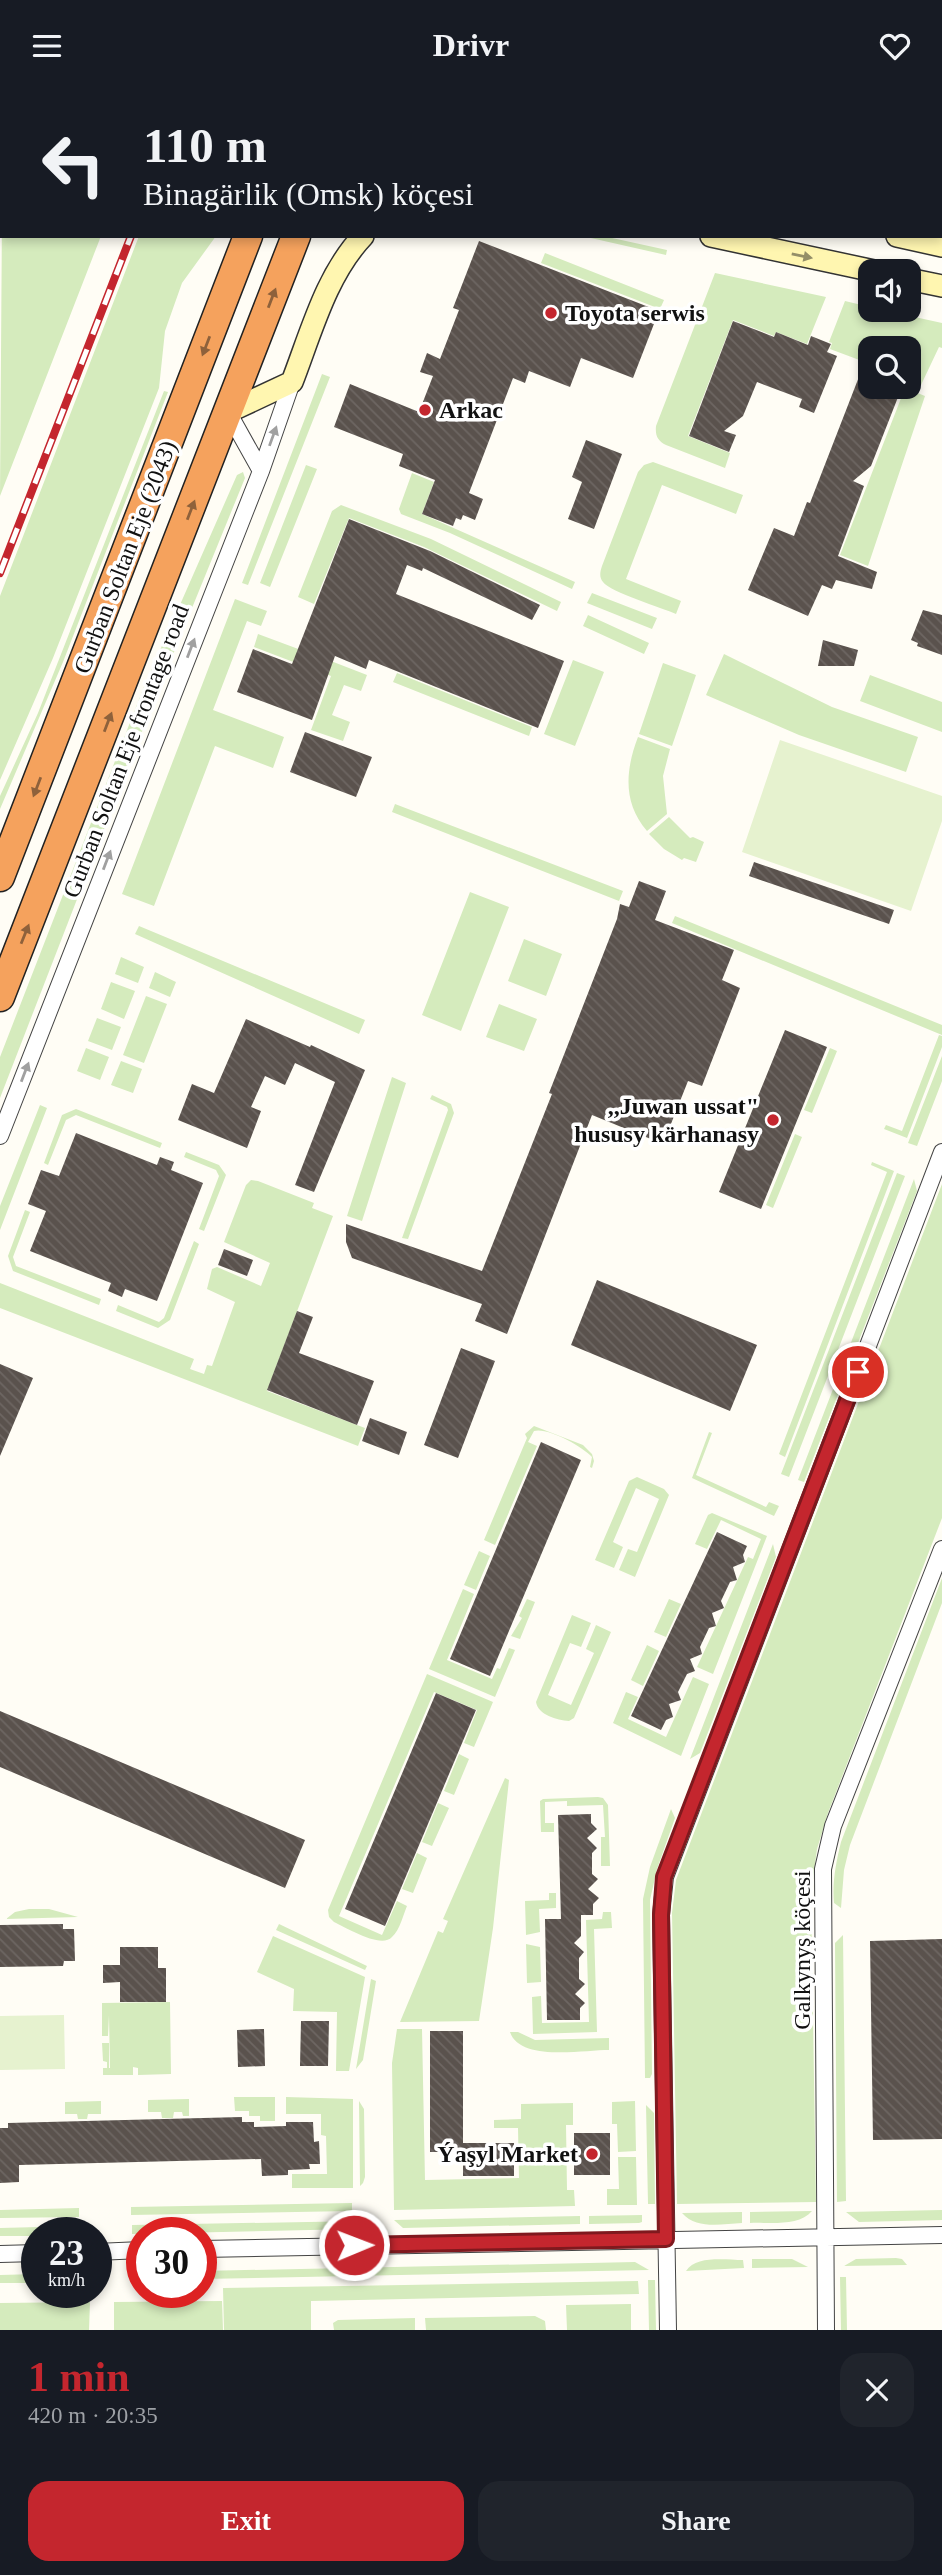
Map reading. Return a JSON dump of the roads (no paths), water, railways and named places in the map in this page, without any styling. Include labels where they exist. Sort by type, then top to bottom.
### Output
[{"type":"highway","name":"Gurban Soltan Eje (2043)","points":[[0,877],[247,238]]},
{"type":"highway","name":"Gurban Soltan Eje (2043)","points":[[0,997],[295,238]]},
{"type":"main road","points":[[228,412],[292,382],[328,289],[350,250],[361,238]]},
{"type":"main road","points":[[720,238],[858,268]]},
{"type":"main road","points":[[906,238],[942,246]]},
{"type":"main road","points":[[921,282],[942,286]]},
{"type":"street","name":"Gurban Soltan Eje frontage road","points":[[0,1136],[261,471],[292,382]]},
{"type":"street","points":[[228,412],[261,471]]},
{"type":"street","points":[[668,2330],[661,1915],[664,1877],[942,1152]]},
{"type":"street","name":"Galkynyş köçesi","points":[[826,2330],[823,1869],[833,1826],[942,1549]]},
{"type":"street","points":[[217,2249],[942,2235]]},
{"type":"street","points":[[0,2255],[21,2254]]},
{"type":"railway","points":[[0,573],[130,238]]},
{"type":"place","name":"Toyota serwis","points":[[551,313]]},
{"type":"place","name":"Arkac","points":[[425,410]]},
{"type":"place","name":",,Juwan ussat\" hususy kärhanasy","points":[[773,1120]]},
{"type":"place","name":"Ýaşyl Market","points":[[592,2154]]}]
